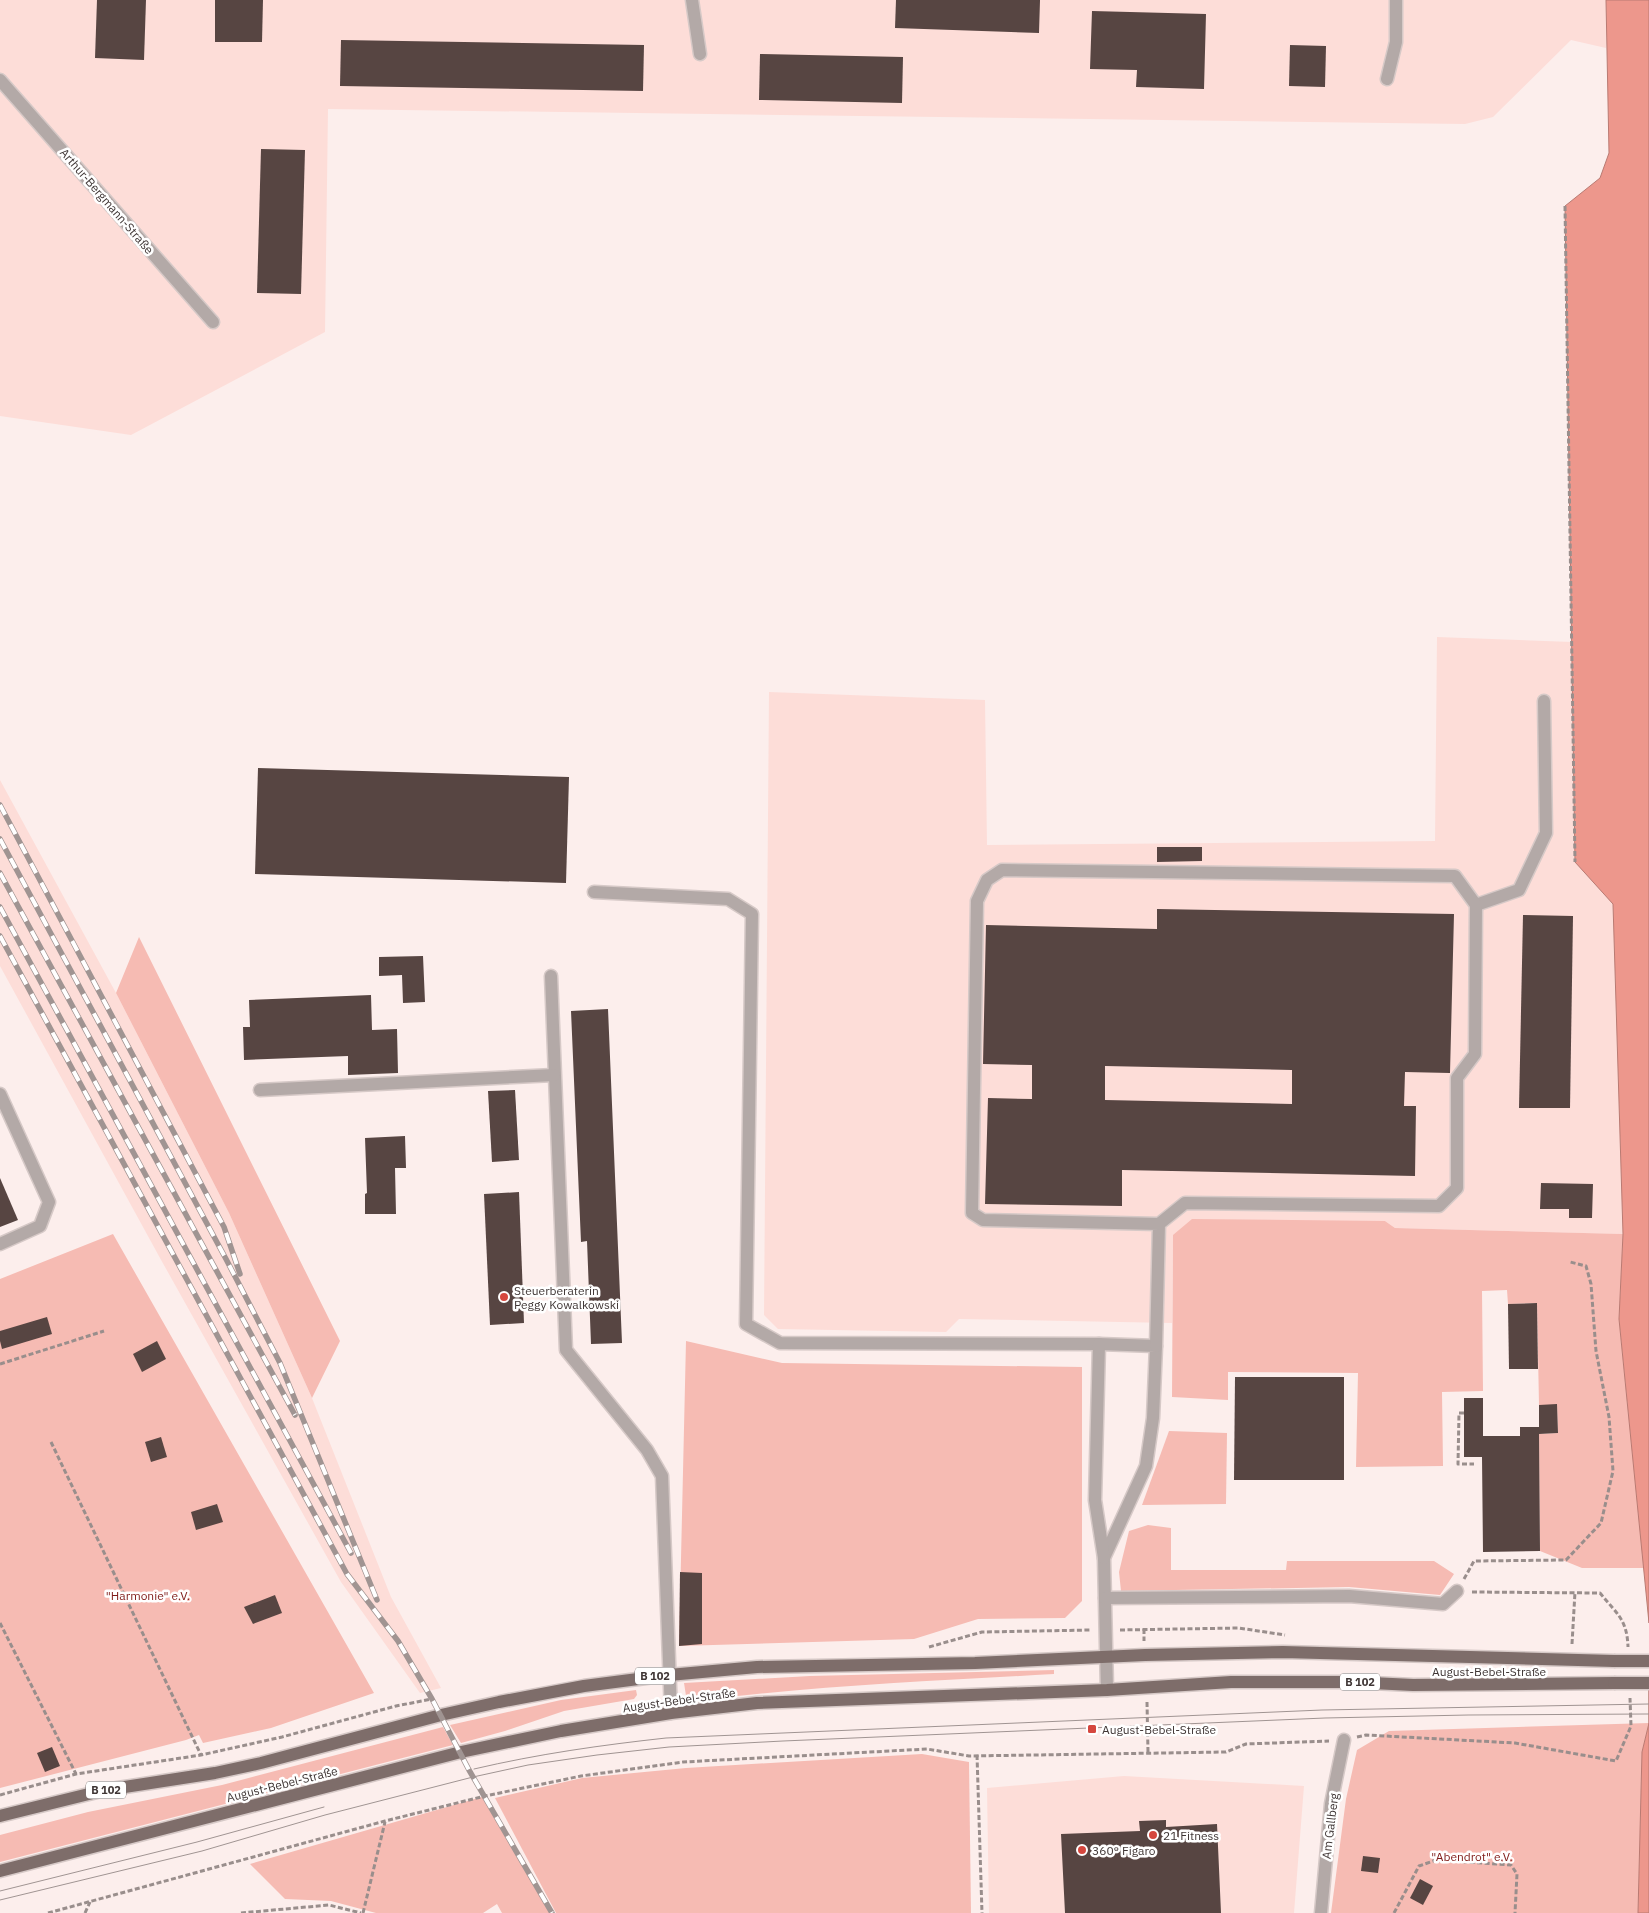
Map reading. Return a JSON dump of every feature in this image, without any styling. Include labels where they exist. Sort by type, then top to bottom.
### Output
[{"type":"main road","name":"August-Bebel-Straße","points":[[0,1816],[105,1790],[215,1773],[262,1763],[499,1702],[584,1686],[669,1675],[767,1666],[975,1663],[1283,1652],[1649,1661]]},
{"type":"main road","name":"August-Bebel-Straße","points":[[0,1871],[461,1752],[561,1731],[671,1713],[757,1703],[1107,1690],[1231,1682],[1351,1682],[1413,1685],[1649,1683]]},
{"type":"street","points":[[692,0],[700,54]]},
{"type":"street","points":[[1387,79],[1396,42],[1396,0]]},
{"type":"street","name":"Arthur-Bergmann-Straße","points":[[0,80],[213,322]]},
{"type":"street","points":[[1476,905],[1519,890],[1546,833],[1544,701]]},
{"type":"street","points":[[1002,870],[1455,876],[1476,905],[1475,1054],[1458,1078],[1457,1188],[1440,1206],[1185,1203],[1159,1224],[983,1220],[972,1214],[976,901],[987,880],[1002,870]]},
{"type":"street","points":[[594,892],[728,899],[752,914],[746,1324],[780,1343],[1099,1344],[1156,1346]]},
{"type":"street","points":[[550,976],[566,1350],[647,1450],[662,1476],[671,1713]]},
{"type":"street","points":[[260,1090],[554,1076]]},
{"type":"street","points":[[0,1094],[49,1202],[40,1226],[0,1244]]},
{"type":"street","points":[[1104,1558],[1146,1466],[1153,1418],[1159,1224]]},
{"type":"street","points":[[1099,1344],[1095,1500],[1104,1558],[1107,1690]]},
{"type":"street","points":[[1105,1598],[1349,1596],[1443,1604],[1457,1591]]},
{"type":"street","name":"Am Gallberg","points":[[1320,1913],[1331,1804],[1344,1740]]},
{"type":"path","points":[[1565,206],[1576,862]]},
{"type":"path","points":[[1570,1262],[1586,1266],[1591,1284],[1596,1351],[1609,1417],[1614,1471],[1600,1523],[1566,1560],[1474,1561],[1457,1591],[1600,1593],[1623,1620],[1627,1631]]},
{"type":"path","points":[[0,1364],[104,1331]]},
{"type":"path","points":[[1464,1413],[1459,1413],[1458,1464],[1474,1464]]},
{"type":"path","points":[[51,1442],[201,1755]]},
{"type":"path","points":[[1572,1645],[1575,1592]]},
{"type":"path","points":[[0,1623],[76,1774]]},
{"type":"path","points":[[48,1913],[385,1821],[485,1796],[581,1776],[683,1762],[927,1749],[977,1756],[1226,1752],[1246,1744],[1344,1740],[1366,1735],[1515,1743],[1616,1761],[1631,1726]]},
{"type":"path","points":[[977,1756],[982,1913]]},
{"type":"path","points":[[241,1913],[329,1905],[362,1913],[385,1821]]},
{"type":"path","points":[[1394,1913],[1419,1866],[1436,1860],[1511,1865],[1517,1874],[1515,1913]]},
{"type":"path","points":[[85,1913],[90,1902]]},
{"type":"shaded area","points":[[0,0],[1606,0],[1606,48],[1571,40],[1493,117],[1465,124],[328,109],[325,332],[131,435],[0,416]]},
{"type":"shaded area","points":[[1606,0],[1649,0],[1649,1623],[1619,1319],[1623,1234],[1613,904],[1575,862],[1565,206],[1600,178],[1609,153]]},
{"type":"shaded area","points":[[1437,637],[1572,642],[1575,861],[1613,904],[1623,1234],[1395,1228],[1385,1221],[1173,1236],[1172,1323],[959,1319],[946,1332],[778,1329],[764,1315],[769,692],[985,700],[987,845],[1435,841]]},
{"type":"shaded area","points":[[0,780],[116,993],[229,1213],[312,1398],[391,1597],[441,1688],[420,1693],[341,1582],[0,966]]},
{"type":"shaded area","points":[[1649,1723],[1649,1913],[1638,1913],[1642,1752]]},
{"type":"shaded area","points":[[1124,1776],[1304,1786],[1294,1913],[989,1913],[987,1788]]},
{"type":"green space","points":[[139,937],[340,1341],[312,1398],[229,1213],[116,993]]},
{"type":"green space","points":[[1192,1219],[1385,1221],[1395,1228],[1623,1234],[1619,1319],[1644,1568],[1582,1568],[1540,1551],[1539,1434],[1558,1433],[1557,1405],[1539,1405],[1537,1303],[1508,1304],[1507,1290],[1482,1291],[1483,1391],[1442,1392],[1443,1466],[1356,1467],[1358,1373],[1228,1372],[1228,1400],[1172,1397],[1173,1235]]},
{"type":"green space","name":"\"Harmonie\" e.V.","points":[[113,1234],[374,1693],[271,1728],[203,1743],[199,1735],[0,1788],[0,1279]]},
{"type":"green space","points":[[686,1341],[782,1363],[1082,1367],[1082,1601],[1065,1618],[978,1619],[914,1639],[679,1646]]},
{"type":"green space","points":[[1169,1431],[1227,1433],[1226,1504],[1142,1505]]},
{"type":"green space","points":[[1148,1525],[1171,1528],[1171,1570],[1286,1570],[1287,1561],[1434,1561],[1454,1574],[1440,1595],[1349,1587],[1121,1591],[1119,1572],[1129,1531]]},
{"type":"green space","points":[[1054,1670],[1054,1674],[825,1688],[687,1702],[684,1683],[810,1676]]},
{"type":"green space","points":[[636,1690],[637,1695],[634,1699],[564,1711],[505,1731],[461,1743],[450,1725],[561,1700]]},
{"type":"green space","name":"\"Abendrot\" e.V.","points":[[1649,1723],[1642,1752],[1638,1913],[1331,1913],[1346,1799],[1357,1750],[1389,1731]]},
{"type":"green space","points":[[443,1727],[453,1745],[0,1862],[0,1835],[88,1812],[222,1785]]},
{"type":"green space","points":[[922,1754],[969,1762],[971,1913],[556,1913],[495,1798],[582,1778],[686,1768]]},
{"type":"green space","points":[[485,1796],[552,1913],[502,1913],[497,1904],[483,1913],[376,1913],[331,1901],[285,1899],[250,1864]]},
{"type":"building","points":[[97,0],[146,0],[144,60],[95,58]]},
{"type":"building","points":[[215,0],[263,0],[262,42],[215,42]]},
{"type":"building","points":[[896,0],[1040,0],[1039,33],[895,28]]},
{"type":"building","points":[[1092,11],[1206,14],[1204,89],[1136,87],[1137,70],[1090,69]]},
{"type":"building","points":[[341,40],[644,45],[643,91],[340,86]]},
{"type":"building","points":[[1290,45],[1326,46],[1325,87],[1289,86]]},
{"type":"building","points":[[760,54],[903,57],[902,103],[759,100]]},
{"type":"building","points":[[261,149],[305,150],[301,294],[257,293]]},
{"type":"building","points":[[258,768],[569,777],[566,883],[255,874]]},
{"type":"building","points":[[1157,847],[1202,847],[1202,861],[1157,862]]},
{"type":"building","points":[[1157,909],[1454,914],[1450,1073],[1405,1072],[1404,1106],[1416,1106],[1415,1176],[1122,1170],[1122,1206],[985,1204],[988,1098],[1032,1099],[1032,1065],[983,1064],[986,925],[1157,929]],"holes":[[[1105,1066],[1292,1070],[1292,1104],[1105,1100]]]},
{"type":"building","points":[[1523,915],[1573,916],[1570,1108],[1519,1108]]},
{"type":"building","points":[[423,956],[425,1002],[403,1003],[402,975],[379,976],[379,957]]},
{"type":"building","points":[[371,995],[372,1030],[397,1029],[398,1073],[348,1075],[348,1056],[244,1060],[243,1027],[250,1027],[249,1000]]},
{"type":"building","points":[[608,1009],[622,1343],[591,1344],[587,1241],[581,1242],[571,1011]]},
{"type":"building","points":[[515,1090],[519,1160],[492,1162],[488,1091]]},
{"type":"building","points":[[405,1136],[406,1168],[395,1168],[396,1214],[365,1214],[365,1194],[367,1193],[365,1138]]},
{"type":"building","points":[[0,1178],[18,1220],[0,1227]]},
{"type":"building","points":[[1541,1183],[1593,1184],[1592,1218],[1569,1218],[1569,1209],[1540,1209]]},
{"type":"building","points":[[519,1192],[524,1323],[490,1325],[484,1194]]},
{"type":"building","points":[[1537,1303],[1538,1369],[1509,1369],[1508,1304]]},
{"type":"building","points":[[47,1317],[52,1334],[2,1349],[0,1331]]},
{"type":"building","points":[[157,1341],[166,1359],[142,1372],[133,1354]]},
{"type":"building","points":[[1235,1377],[1344,1377],[1344,1480],[1234,1480]]},
{"type":"building","points":[[1464,1398],[1483,1398],[1483,1436],[1520,1436],[1520,1427],[1539,1427],[1539,1405],[1557,1404],[1558,1433],[1539,1434],[1540,1551],[1483,1552],[1482,1457],[1464,1457]]},
{"type":"building","points":[[161,1437],[167,1457],[151,1462],[145,1442]]},
{"type":"building","points":[[217,1504],[223,1522],[196,1530],[191,1512]]},
{"type":"building","points":[[680,1572],[702,1573],[702,1644],[679,1646]]},
{"type":"building","points":[[275,1595],[282,1613],[253,1624],[244,1607]]},
{"type":"building","points":[[52,1747],[60,1766],[45,1772],[37,1753]]},
{"type":"building","points":[[1166,1820],[1166,1827],[1217,1824],[1221,1913],[1065,1913],[1061,1834],[1140,1831],[1139,1821]]},
{"type":"building","points":[[1363,1856],[1380,1858],[1378,1873],[1361,1871]]},
{"type":"building","points":[[1420,1879],[1433,1886],[1423,1905],[1410,1898]]},
{"type":"tram line","points":[[474,1769],[570,1750],[666,1738],[1322,1710],[1649,1704]]},
{"type":"tram line","points":[[0,1900],[202,1851],[325,1815],[473,1777],[528,1765],[597,1755],[669,1747],[783,1741],[1325,1718],[1649,1714]]},
{"type":"tram line","points":[[0,1891],[197,1842],[324,1807]]},
{"type":"railway","points":[[0,805],[224,1227],[240,1274]]},
{"type":"railway","points":[[0,839],[280,1363],[377,1600]]},
{"type":"railway","points":[[0,873],[295,1415]]},
{"type":"railway","points":[[0,907],[351,1553]]},
{"type":"railway","points":[[0,936],[347,1574],[398,1641],[432,1699],[469,1770],[552,1913]]},
{"type":"place","name":"Steuerberaterin Peggy Kowalkowski","points":[[504,1297]]},
{"type":"place","name":"August-Bebel-Straße","points":[[1092,1729]]},
{"type":"place","name":"21 Fitness","points":[[1153,1835]]},
{"type":"place","name":"360° Figaro","points":[[1082,1850]]}]
